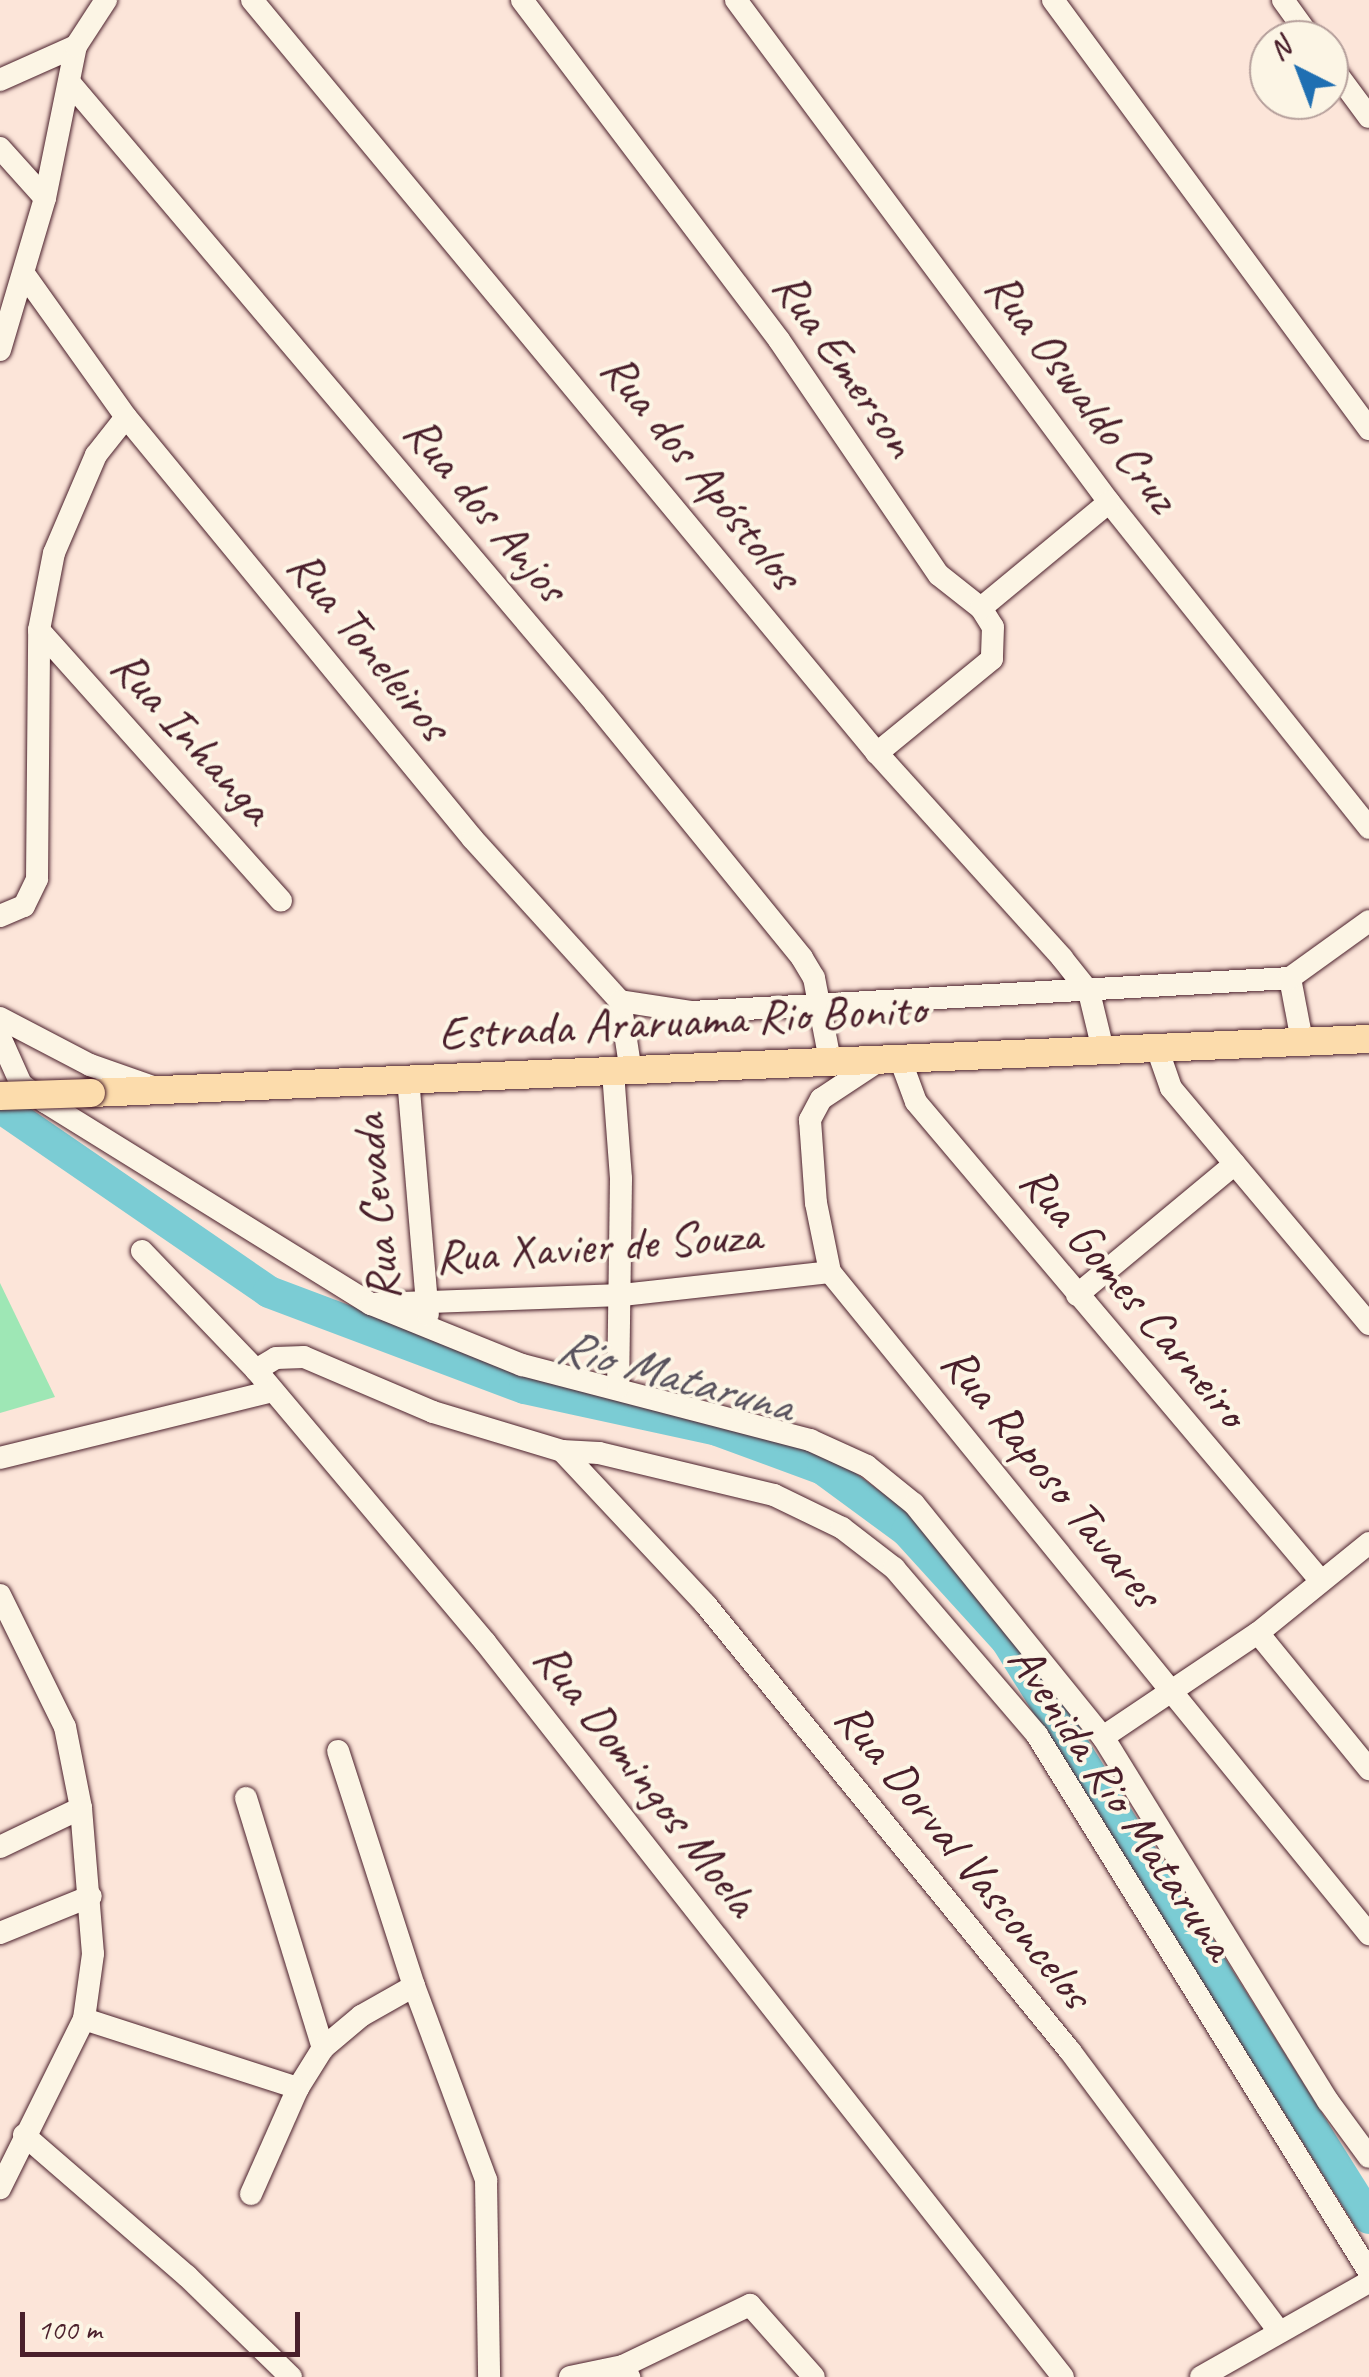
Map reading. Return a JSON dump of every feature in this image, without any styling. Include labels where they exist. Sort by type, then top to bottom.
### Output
[{"type":"main road","name":"Estrada Araruama Rio Bonito","points":[[0,1096],[1369,1039]]},
{"type":"street","points":[[0,350],[44,198],[76,46],[106,0]]},
{"type":"street","name":"Rua dos Apóstolos","points":[[252,0],[877,753],[1089,992],[1103,1050]]},
{"type":"street","name":"Rua Emerson","points":[[522,0],[779,340],[939,575],[981,608]]},
{"type":"street","name":"Rua Oswaldo Cruz","points":[[736,0],[1109,502],[1369,828]]},
{"type":"street","points":[[1053,0],[1369,430]]},
{"type":"street","points":[[0,80],[76,46]]},
{"type":"street","name":"Rua dos Anjos","points":[[70,82],[595,703],[802,958],[818,1001],[830,1060]]},
{"type":"street","points":[[1349,90],[1369,117]]},
{"type":"street","points":[[0,148],[44,198]]},
{"type":"street","name":"Rua Toneleiros","points":[[24,274],[126,417],[473,839],[620,1001]]},
{"type":"street","points":[[0,916],[24,906],[37,880],[38,630],[73,503],[96,455],[126,417]]},
{"type":"street","points":[[877,753],[992,658],[996,641],[981,608],[1109,502]]},
{"type":"street","name":"Rua Inhanga","points":[[38,630],[281,901]]},
{"type":"street","points":[[618,1387],[622,1295],[620,1001],[692,1012],[818,1001],[1089,992],[1290,978],[1369,921]]},
{"type":"street","points":[[1290,978],[1302,1042]]},
{"type":"street","points":[[0,1018],[90,1064],[161,1090]]},
{"type":"street","points":[[0,1037],[22,1084],[371,1304],[428,1332],[522,1366],[762,1425],[867,1466],[914,1504],[1104,1737],[1328,2101],[1369,2156]]},
{"type":"street","points":[[1157,1048],[1172,1088],[1369,1324]]},
{"type":"street","name":"Rua Raposo Tavares","points":[[893,1056],[821,1100],[810,1120],[816,1203],[830,1272],[1369,1934]]},
{"type":"street","name":"Rua Gomes Carneiro","points":[[893,1056],[916,1102],[1320,1581]]},
{"type":"street","name":"Rua Cevada","points":[[408,1078],[428,1332]]},
{"type":"street","points":[[1076,1295],[1235,1164]]},
{"type":"street","name":"Rua Domingos Moela","points":[[142,1251],[256,1370],[485,1642],[1063,2377]]},
{"type":"street","name":"Rua Xavier de Souza","points":[[371,1304],[622,1295],[830,1272]]},
{"type":"street","name":"Avenida Rio Mataruna","points":[[256,1370],[276,1358],[304,1358],[433,1412],[562,1450],[599,1453],[774,1496],[842,1528],[894,1568],[1037,1735],[1369,2272]]},
{"type":"street","points":[[0,1458],[272,1391]]},
{"type":"street","name":"Rua Dorval Vasconcelos","points":[[562,1450],[706,1606],[1070,2051],[1279,2331]]},
{"type":"street","points":[[1104,1737],[1258,1633],[1320,1581],[1366,1550]]},
{"type":"street","points":[[0,1594],[65,1727],[82,1808],[93,1954],[84,2019],[0,2188]]},
{"type":"street","points":[[1258,1633],[1369,1769]]},
{"type":"street","points":[[338,1751],[414,1986],[486,2180],[489,2377]]},
{"type":"street","points":[[246,1798],[322,2048]]},
{"type":"street","points":[[0,1847],[82,1808]]},
{"type":"street","points":[[0,1932],[90,1896]]},
{"type":"street","points":[[251,2194],[298,2088],[322,2048],[360,2016],[414,1986]]},
{"type":"street","points":[[84,2019],[298,2088]]},
{"type":"street","points":[[24,2135],[187,2276],[291,2377]]},
{"type":"street","points":[[1202,2377],[1369,2282]]},
{"type":"street","points":[[570,2377],[626,2372],[750,2304],[760,2309],[814,2377]]},
{"type":"green space","points":[[0,1283],[55,1397],[0,1413]]},
{"type":"waterway","name":"Rio Mataruna","points":[[0,1107],[269,1292],[525,1388],[717,1430],[823,1469],[907,1531],[1007,1641],[1369,2218]]}]
